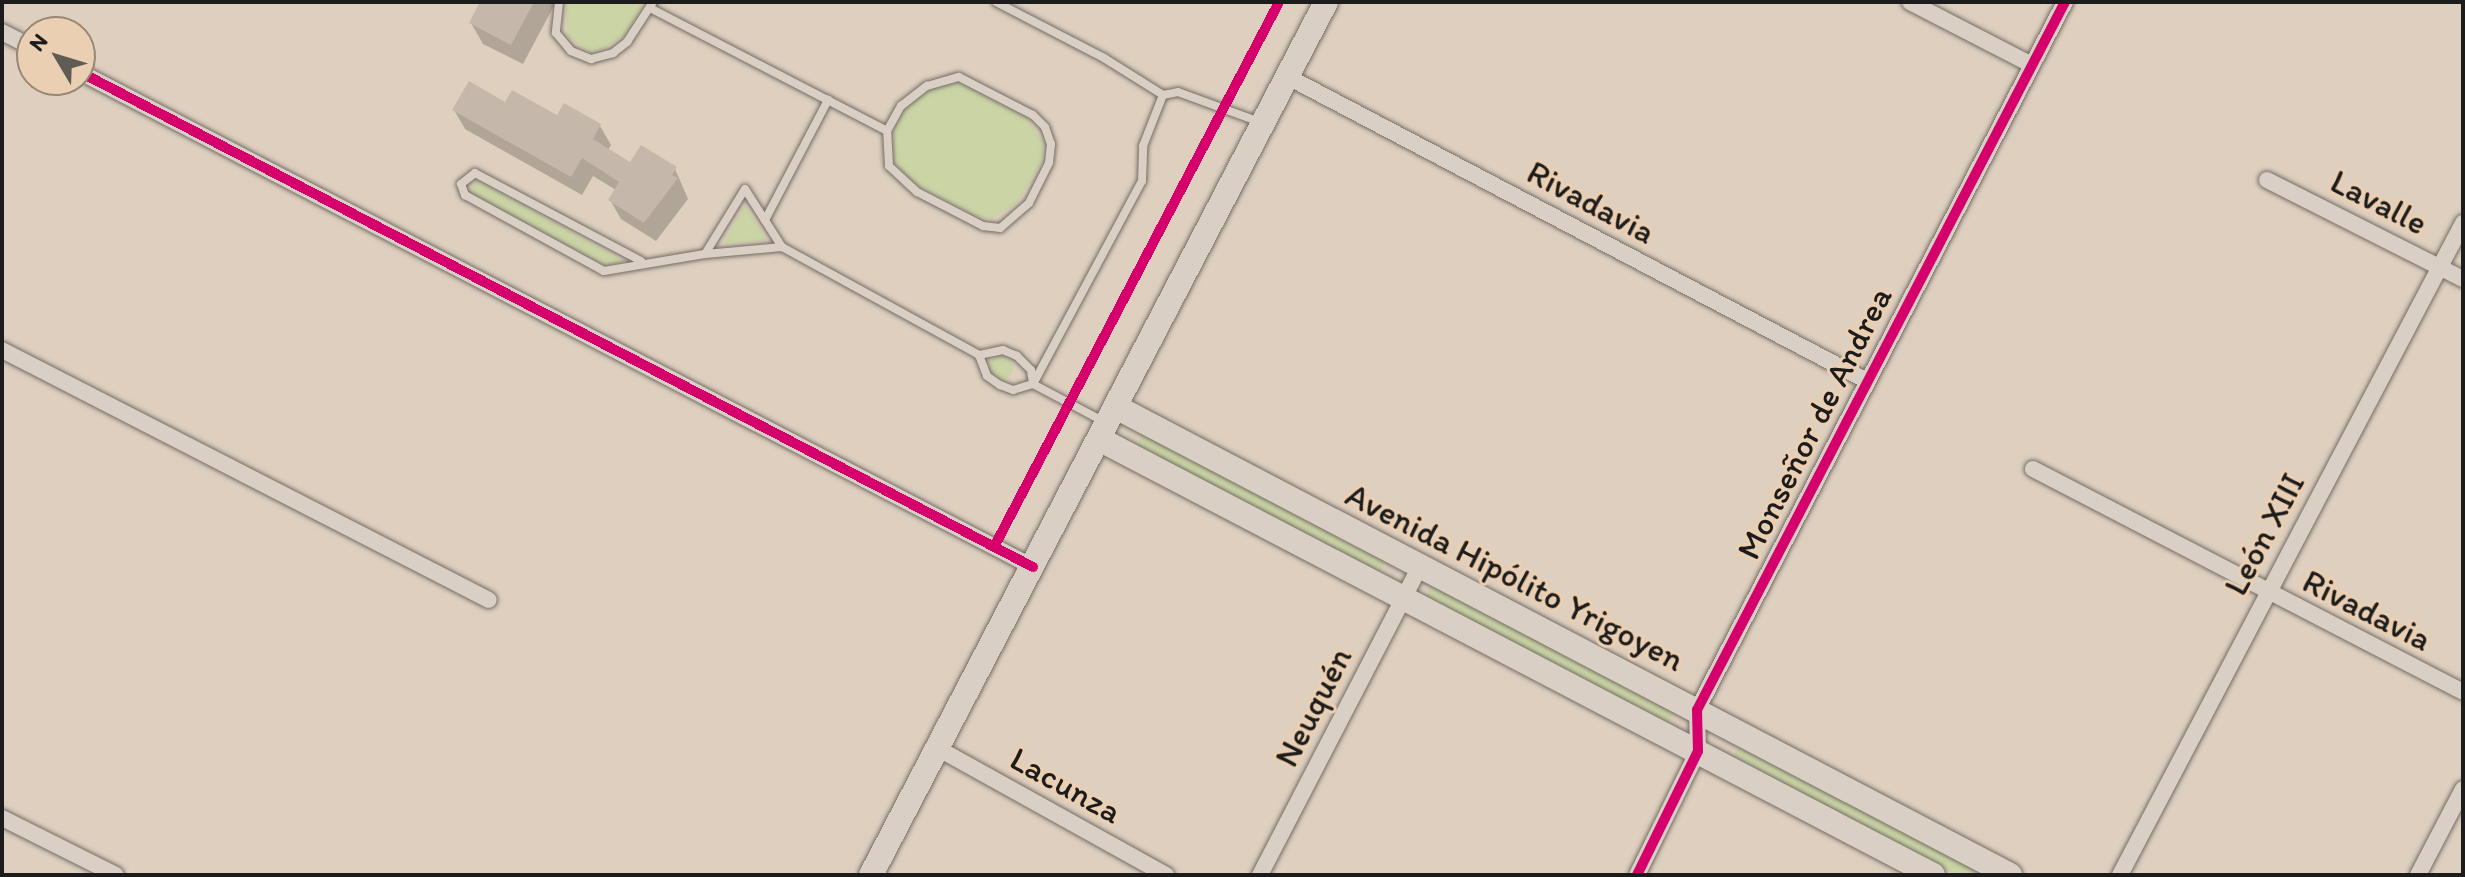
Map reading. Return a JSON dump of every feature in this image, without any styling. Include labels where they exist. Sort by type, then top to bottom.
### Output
[{"type":"main road","points":[[871,875],[1326,2]]},
{"type":"main road","name":"Avenida Hipólito Yrigoyen","points":[[1107,423],[1420,566],[2006,874]]},
{"type":"main road","name":"Avenida Hipólito Yrigoyen","points":[[1107,423],[1403,598],[1933,875]]},
{"type":"street","points":[[1910,2],[2032,65]]},
{"type":"street","name":"Monseñor de Andrea","points":[[1637,875],[1698,751],[1697,710],[2065,2]]},
{"type":"street","name":"Rivadavia","points":[[1288,77],[1867,381]]},
{"type":"street","points":[[96,80],[1033,567]]},
{"type":"street","name":"Lavalle","points":[[2267,180],[2463,279]]},
{"type":"street","name":"León XIII","points":[[2120,875],[2463,223]]},
{"type":"street","points":[[2,350],[489,600]]},
{"type":"street","name":"Rivadavia","points":[[2033,469],[2463,692]]},
{"type":"street","name":"Neuquén","points":[[1260,875],[1420,566]]},
{"type":"street","name":"Lacunza","points":[[937,748],[1166,875]]},
{"type":"street","points":[[2418,875],[2463,789]]},
{"type":"street","points":[[2,818],[116,875]]},
{"type":"lane","points":[[559,2],[556,33],[571,51],[591,59],[627,42],[651,5],[887,131]]},
{"type":"lane","points":[[996,2],[1104,58],[1163,95],[1178,92],[1263,123]]},
{"type":"lane","points":[[959,77],[1033,115],[1045,127],[1049,163],[1029,203],[1015,218],[1000,228],[983,226],[901,181],[889,166],[887,131],[911,96],[942,79],[959,77]]},
{"type":"lane","points":[[1033,384],[1142,181],[1143,146],[1163,95]]},
{"type":"lane","points":[[765,220],[828,100]]},
{"type":"lane","points":[[641,261],[475,173],[461,184],[465,195],[604,271],[641,261],[782,247]]},
{"type":"lane","points":[[705,254],[745,189],[782,247],[979,355],[987,376],[1000,385],[1013,390],[1033,384],[1107,423]]},
{"type":"lane","points":[[979,355],[1003,350],[1017,356],[1031,370],[1033,384]]},
{"type":"green space","points":[[566,2],[645,2],[625,35],[599,52],[586,50],[567,36]]},
{"type":"green space","points":[[959,83],[1026,117],[1044,143],[1042,162],[1017,203],[992,219],[977,216],[918,186],[894,163],[894,129],[904,110],[932,88]]},
{"type":"green space","points":[[477,180],[624,261],[606,266],[469,193]]},
{"type":"green space","points":[[745,205],[767,240],[723,244]]},
{"type":"green space","points":[[1001,356],[1012,363],[1013,368],[1006,379],[1001,380],[990,373],[989,368],[996,357]]},
{"type":"green space","points":[[1142,435],[1386,560],[1379,574],[1134,448]]},
{"type":"green space","points":[[1431,586],[1675,711],[1668,725],[1424,600]]},
{"type":"green space","points":[[1739,746],[1983,871],[1957,875],[1732,760]]},
{"type":"building","points":[[480,2],[534,2],[511,45],[469,23]]},
{"type":"building","points":[[469,81],[505,102],[512,90],[557,115],[564,103],[601,124],[593,139],[630,162],[641,145],[677,167],[672,175],[678,178],[644,223],[608,200],[619,182],[582,158],[571,177],[452,110]]},
{"type":"cycle path","points":[[994,547],[1279,2]]},
{"type":"cycle path","points":[[1637,875],[1698,751],[1697,710],[2065,2]]},
{"type":"cycle path","points":[[96,80],[1033,567]]}]
